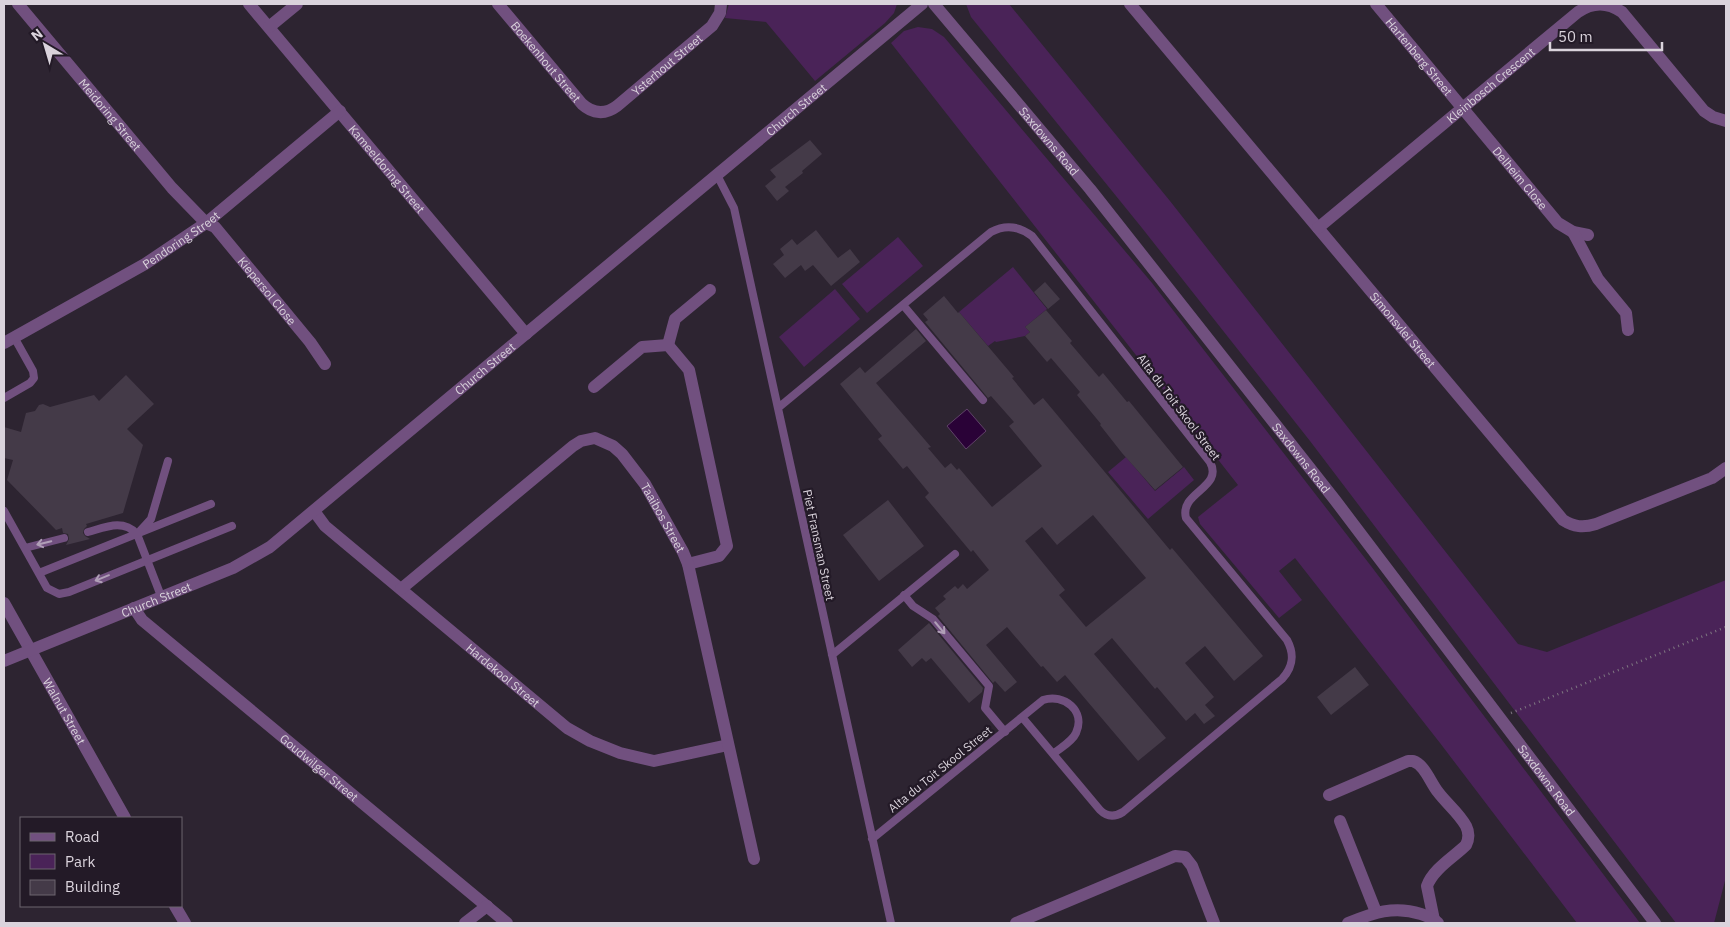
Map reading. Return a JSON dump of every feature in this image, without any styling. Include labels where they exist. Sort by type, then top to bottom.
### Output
[{"type":"street","name":"Meidoring Street","points":[[18,4],[172,188],[206,223]]},
{"type":"street","name":"Kameeldoring Street","points":[[249,4],[526,334]]},
{"type":"street","points":[[269,27],[298,4]]},
{"type":"street","name":"Boekenhout Street","points":[[498,4],[582,104],[586,108],[598,113]]},
{"type":"street","name":"Ysterhout Street","points":[[598,113],[611,110],[617,106],[712,26],[720,13],[722,4]]},
{"type":"street","name":"Church Street","points":[[4,661],[201,581],[251,559],[270,547],[922,4]]},
{"type":"street","name":"Saxdowns Road","points":[[934,4],[1090,189],[1335,500],[1655,923]]},
{"type":"street","name":"Simonsvlei Street","points":[[1130,4],[1558,515],[1568,523],[1582,527],[1596,524],[1712,478],[1726,468]]},
{"type":"street","name":"Hartenberg Street","points":[[1376,4],[1463,108]]},
{"type":"street","name":"Kleinbosch Crescent","points":[[1318,228],[1578,12],[1589,6],[1602,4],[1622,12],[1704,110],[1713,117],[1726,121]]},
{"type":"street","name":"Delheim Close","points":[[1463,108],[1558,223],[1573,232],[1588,235]]},
{"type":"street","name":"Pendoring Street","points":[[9,340],[145,264],[206,223],[340,111]]},
{"type":"street","name":"Kiepersol Close","points":[[206,223],[214,227],[310,342],[324,364]]},
{"type":"street","points":[[1573,232],[1598,279],[1626,313],[1628,330]]},
{"type":"street","points":[[668,345],[675,319],[710,290]]},
{"type":"street","points":[[594,387],[642,347],[668,345]]},
{"type":"street","points":[[668,345],[689,370],[727,541],[725,550],[719,556],[688,564]]},
{"type":"street","name":"Taaibos Street","points":[[401,589],[573,446],[581,441],[595,438],[613,446],[622,454],[644,484],[688,564],[754,859]]},
{"type":"street","name":"Hardekool Street","points":[[314,511],[325,526],[567,728],[590,741],[620,753],[654,761],[728,745]]},
{"type":"street","name":"Walnut Street","points":[[4,603],[125,817]]},
{"type":"street","name":"Goudwilger Street","points":[[134,608],[142,620],[507,923]]},
{"type":"street","points":[[1329,795],[1408,762],[1417,762],[1421,766],[1438,792],[1466,826],[1468,833],[1466,845],[1433,875],[1428,882],[1427,886],[1436,921]]},
{"type":"street","points":[[1340,821],[1376,912]]},
{"type":"street","points":[[1016,923],[1176,856],[1180,856],[1188,860],[1192,866],[1214,923]]},
{"type":"street","points":[[465,923],[487,906]]},
{"type":"street","points":[[176,907],[185,923]]},
{"type":"street","points":[[1348,923],[1376,912],[1391,909],[1413,911],[1436,921]]},
{"type":"lane","name":"Piet Fransman Street","points":[[717,175],[734,208],[891,923]]},
{"type":"lane","name":"Alta du Toit Skool Street","points":[[778,408],[991,232],[1009,226],[1026,231],[1032,236],[1210,462],[1213,470],[1212,478],[1188,501],[1185,510],[1186,518],[1287,640],[1292,661],[1290,668],[1282,679],[1119,814],[1110,816],[1102,813],[1022,717]]},
{"type":"lane","points":[[903,305],[983,400]]},
{"type":"lane","points":[[4,398],[30,383],[34,378],[34,371],[9,340]]},
{"type":"lane","points":[[137,534],[151,519],[168,462]]},
{"type":"lane","points":[[39,574],[211,504]]},
{"type":"lane","points":[[4,511],[39,574],[51,591],[59,594],[64,594],[232,526]]},
{"type":"lane","points":[[88,532],[121,524],[128,526],[137,534],[161,596]]},
{"type":"lane","points":[[25,548],[64,538]]},
{"type":"lane","points":[[832,655],[955,554]]},
{"type":"lane","points":[[904,595],[913,606],[933,619],[989,686],[984,708],[1004,732]]},
{"type":"lane","name":"Alta du Toit Skool Street","points":[[872,839],[1043,700],[1049,698],[1062,699],[1072,706],[1078,718],[1073,738],[1053,754]]},
{"type":"path","points":[[1500,717],[1726,627]]},
{"type":"green space","points":[[729,4],[897,4],[894,13],[885,23],[815,81],[766,22],[725,18]]},
{"type":"green space","points":[[966,4],[1009,4],[1170,201],[1518,644],[1547,652],[1726,580],[1726,877],[1714,923],[1676,923],[1310,441],[1142,228],[971,17]]},
{"type":"green space","points":[[918,27],[932,29],[944,37],[1152,283],[1371,566],[1640,923],[1577,923],[1440,743],[1295,558],[1279,571],[1302,600],[1279,618],[1200,524],[1198,517],[1238,485],[891,43],[904,31]]},
{"type":"green space","points":[[898,237],[923,266],[867,313],[842,284]]},
{"type":"green space","points":[[1013,267],[1047,309],[1025,327],[1030,332],[1025,336],[995,341],[988,346],[959,312]]},
{"type":"green space","points":[[835,289],[860,319],[804,367],[779,337]]},
{"type":"green space","points":[[1126,457],[1155,491],[1184,467],[1194,480],[1148,519],[1108,472]]},
{"type":"shaded area","points":[[967,409],[986,431],[966,449],[947,426]]},
{"type":"building","points":[[810,140],[822,154],[802,171],[803,173],[785,187],[789,191],[777,201],[765,186],[776,177],[770,170]]},
{"type":"building","points":[[816,230],[838,258],[850,249],[860,262],[831,286],[813,265],[805,271],[801,265],[785,278],[773,264],[784,255],[780,249],[792,239],[797,245]]},
{"type":"building","points":[[1045,282],[1060,299],[1048,309],[1034,292]]},
{"type":"building","points":[[944,296],[1014,377],[1012,378],[1034,405],[1043,398],[1170,550],[1172,548],[1263,656],[1234,681],[1205,646],[1185,663],[1214,697],[1205,705],[1215,716],[1204,724],[1195,713],[1186,721],[1157,687],[1155,689],[1112,638],[1094,654],[1166,738],[1138,761],[1065,675],[1057,682],[1043,666],[1041,667],[1007,627],[986,645],[1017,682],[1005,692],[995,681],[993,683],[938,616],[940,614],[935,608],[946,599],[943,596],[955,586],[958,589],[963,584],[967,589],[989,570],[973,550],[971,552],[925,497],[929,493],[907,466],[903,469],[878,439],[882,436],[840,384],[860,367],[865,373],[916,329],[926,341],[876,383],[931,447],[928,448],[945,468],[951,463],[957,470],[959,468],[992,507],[1042,466],[1009,426],[1014,422],[991,396],[988,398],[925,322],[928,320],[923,314]],"holes":[[[1093,515],[1146,578],[1086,627],[1059,595],[1065,590],[1025,541],[1042,527],[1057,545]]]},
{"type":"building","points":[[1046,310],[1072,341],[1070,343],[1099,377],[1103,373],[1127,402],[1129,401],[1183,467],[1155,490],[1122,453],[1077,395],[1080,392],[1051,358],[1047,362],[1025,336],[1030,332],[1025,327]]},
{"type":"building","points":[[126,375],[154,404],[127,429],[143,445],[123,513],[86,524],[87,526],[83,533],[90,539],[66,545],[69,539],[68,534],[63,533],[62,528],[56,530],[7,480],[13,460],[4,458],[4,427],[21,432],[26,413],[35,411],[39,405],[43,404],[50,407],[94,395],[99,401]]},
{"type":"building","points":[[888,500],[924,546],[879,581],[843,535]]},
{"type":"building","points":[[929,623],[983,688],[982,692],[969,703],[931,658],[926,662],[922,658],[912,667],[898,650]]},
{"type":"building","points":[[1355,667],[1369,685],[1331,715],[1317,697]]}]
